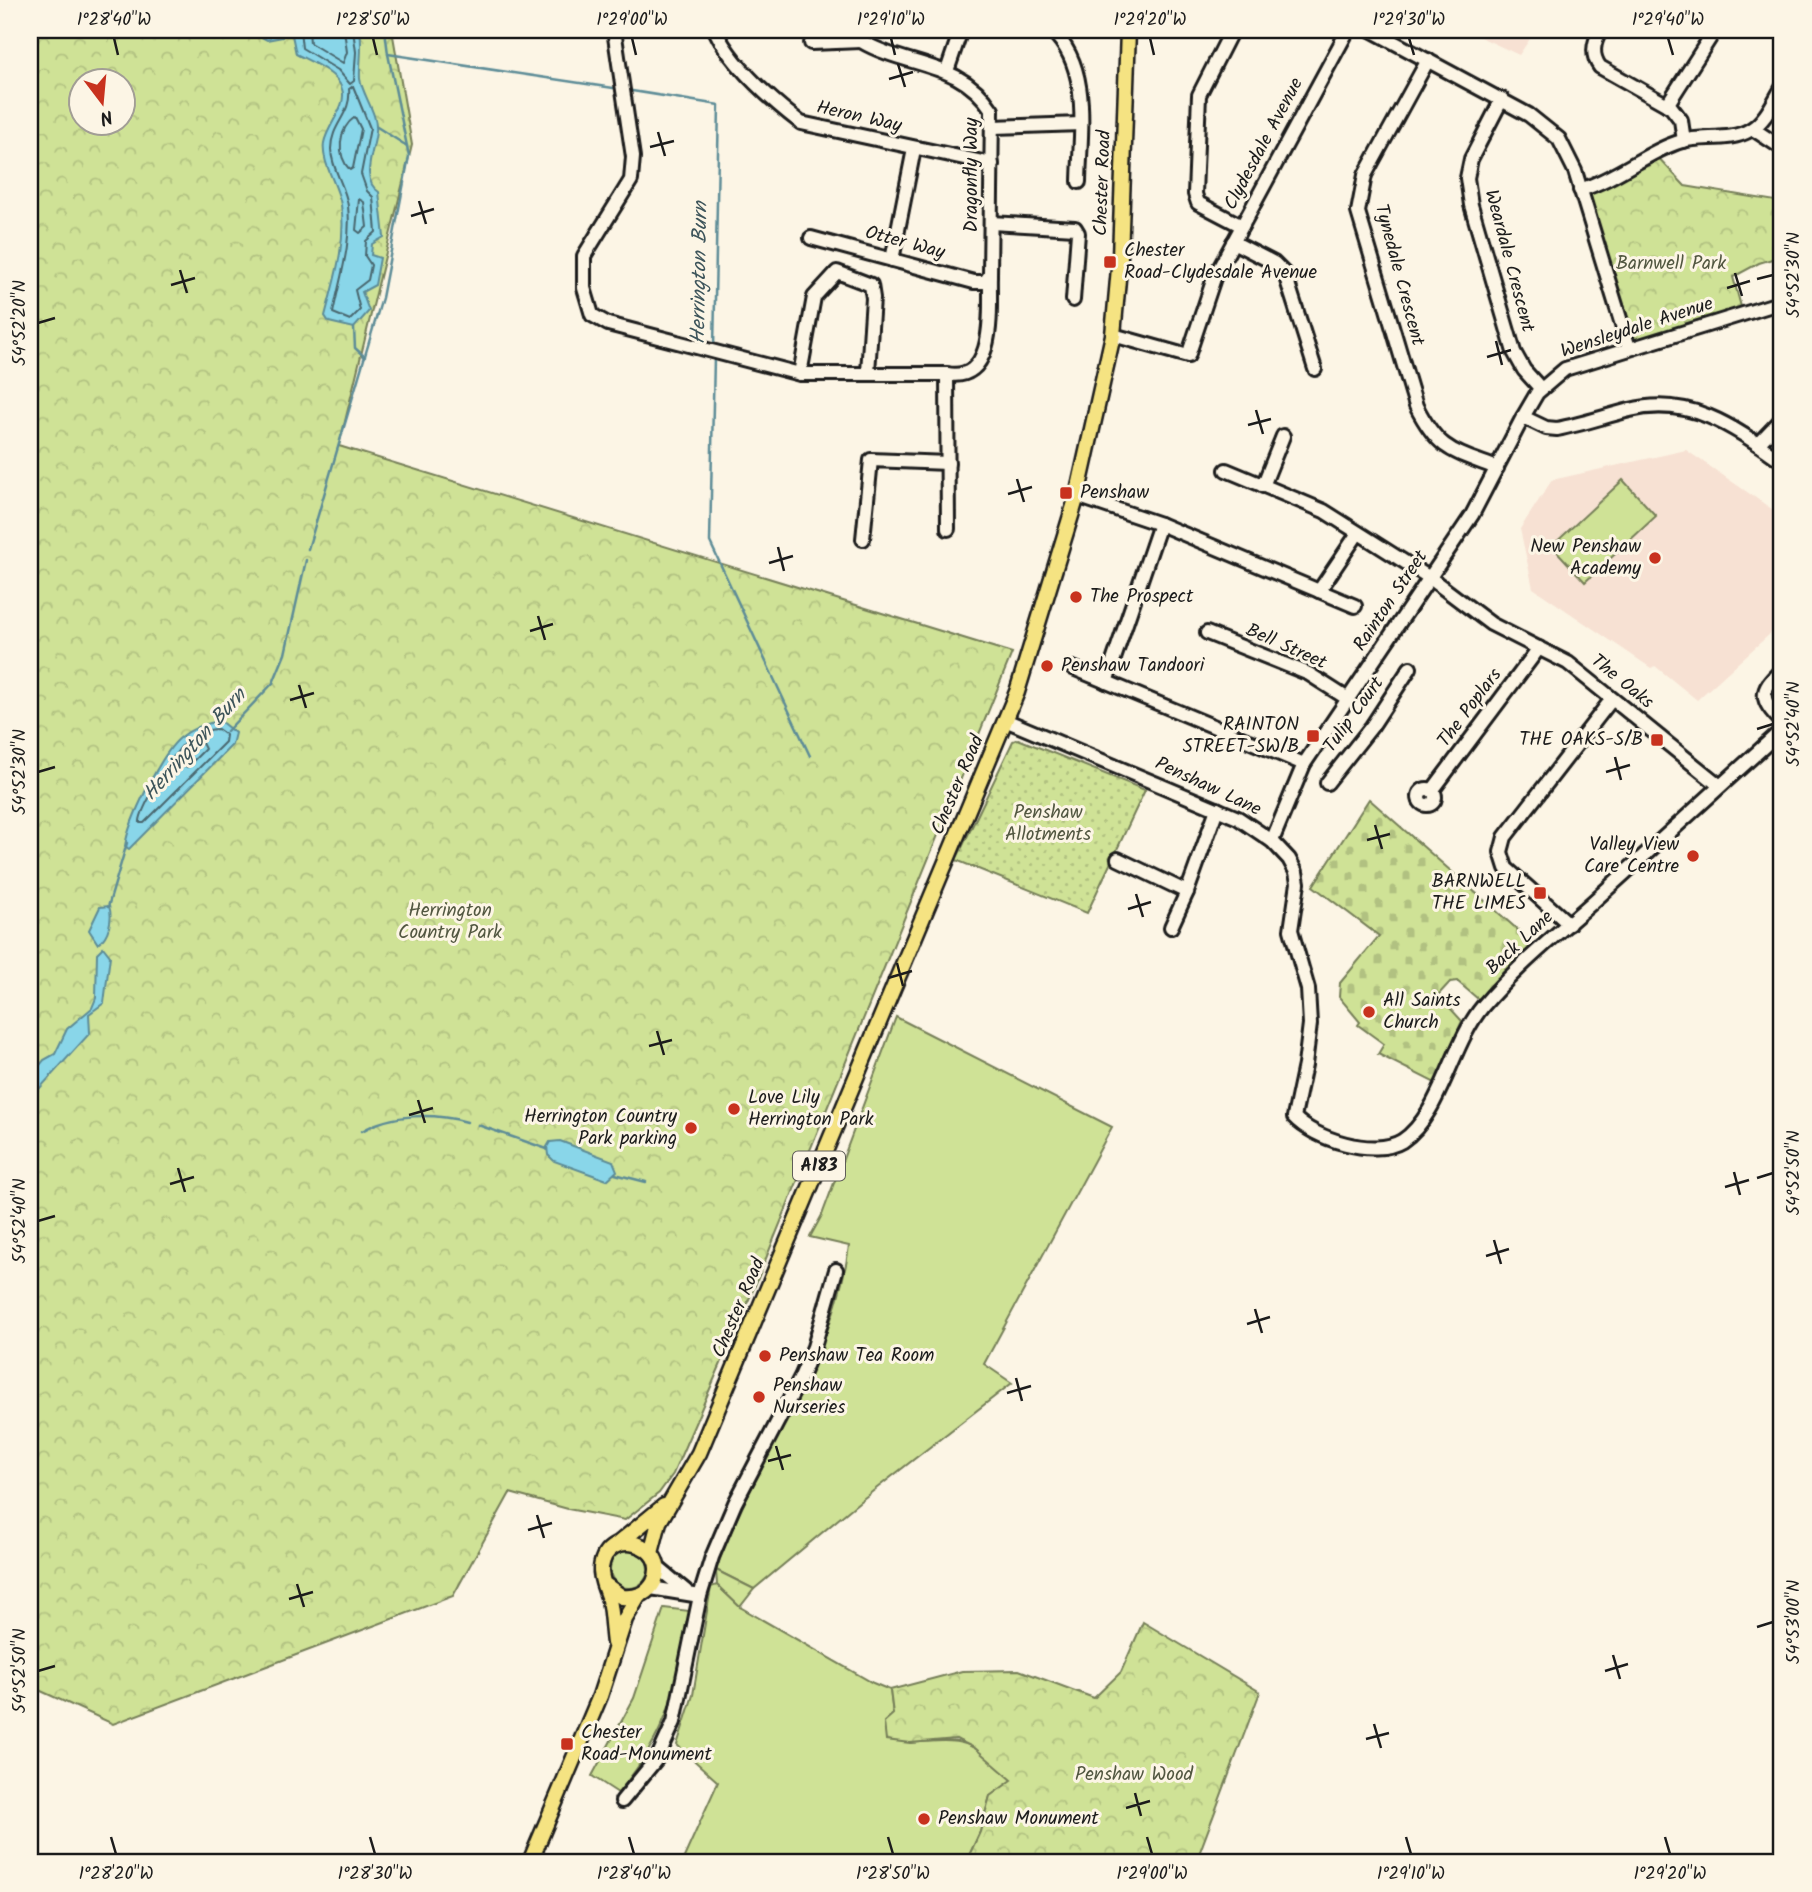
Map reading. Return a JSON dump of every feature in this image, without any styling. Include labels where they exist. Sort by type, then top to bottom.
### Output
[{"type":"main road","name":"Chester Road","points":[[654,1560],[656,1532],[670,1501],[699,1453],[1017,692],[1077,496],[1113,335],[1120,257],[1125,34]]},
{"type":"main road","name":"Chester Road","points":[[619,1543],[670,1501]]},
{"type":"main road","points":[[530,1862],[600,1696],[614,1648],[638,1597],[651,1588],[654,1560],[639,1544],[619,1543],[603,1558],[600,1572],[614,1648]]},
{"type":"main road","points":[[604,1584],[622,1597],[638,1597]]},
{"type":"street","name":"Dragonfly Way","points":[[614,30],[633,157],[631,180],[584,257],[584,288],[592,315],[608,324],[800,374],[868,372],[956,376],[977,366],[988,346],[992,110],[980,91],[947,71],[876,50],[859,35]]},
{"type":"street","name":"Heron Way","points":[[715,30],[722,46],[778,105],[801,123],[992,164]]},
{"type":"street","points":[[947,71],[961,30]]},
{"type":"street","points":[[1051,30],[1075,64],[1081,124],[1079,182]]},
{"type":"street","points":[[1232,30],[1199,94],[1195,194],[1198,203],[1242,226]]},
{"type":"street","name":"Clydesdale Avenue","points":[[1113,335],[1188,356],[1214,278],[1348,30]]},
{"type":"street","points":[[1371,30],[1529,115],[1559,139],[1580,190],[1629,348]]},
{"type":"street","points":[[1601,30],[1593,49],[1600,67],[1667,105],[1681,120],[1684,141]]},
{"type":"street","points":[[1667,105],[1715,30]]},
{"type":"street","points":[[811,43],[859,35]]},
{"type":"street","name":"Tynedale Crescent","points":[[1428,60],[1365,175],[1358,212],[1416,406],[1427,428],[1441,445],[1497,468]]},
{"type":"street","points":[[1580,190],[1621,174],[1666,147],[1684,141],[1735,136],[1753,129],[1782,88]]},
{"type":"street","name":"Weardale Crescent","points":[[1502,100],[1471,159],[1467,178],[1471,205],[1514,352],[1524,370],[1541,389]]},
{"type":"street","points":[[993,127],[1081,124]]},
{"type":"street","points":[[1753,129],[1782,148]]},
{"type":"street","points":[[892,260],[914,149]]},
{"type":"street","points":[[991,223],[1074,228],[1078,233],[1073,300]]},
{"type":"street","name":"Otter Way","points":[[811,238],[974,282],[989,277]]},
{"type":"street","points":[[1233,242],[1273,263],[1285,274],[1315,369]]},
{"type":"street","points":[[800,374],[814,297],[837,272],[871,285],[868,372]]},
{"type":"street","name":"Wensleydale Avenue","points":[[1497,468],[1522,417],[1541,389],[1565,369],[1782,302]]},
{"type":"street","points":[[947,374],[948,529]]},
{"type":"street","points":[[1522,417],[1546,428],[1557,429],[1632,410],[1667,405],[1713,416],[1782,461]]},
{"type":"street","points":[[1758,444],[1782,419]]},
{"type":"street","points":[[1263,485],[1283,436]]},
{"type":"street","points":[[863,539],[871,460],[948,463]]},
{"type":"street","name":"Rainton Street","points":[[1272,841],[1304,764],[1472,515],[1497,468]]},
{"type":"street","name":"The Oaks","points":[[1226,470],[1324,512],[1430,578],[1491,624],[1568,663],[1720,786]]},
{"type":"street","points":[[1077,496],[1160,524],[1355,606]]},
{"type":"street","points":[[1106,682],[1160,524]]},
{"type":"street","points":[[1319,591],[1358,533]]},
{"type":"street","name":"Bell Street","points":[[1207,634],[1309,674],[1345,704]]},
{"type":"street","name":"The Poplars","points":[[1432,791],[1539,648]]},
{"type":"street","points":[[1073,668],[1304,764]]},
{"type":"street","name":"Tulip Court","points":[[1327,783],[1372,726],[1410,668]]},
{"type":"street","points":[[1782,670],[1767,684],[1764,695],[1768,708],[1782,722]]},
{"type":"street","points":[[1569,924],[1506,868],[1501,852],[1505,837],[1612,699]]},
{"type":"street","name":"Penshaw Lane","points":[[1005,720],[1238,818],[1272,841],[1289,859],[1296,872],[1297,883],[1291,930],[1310,1004],[1305,1065],[1294,1111],[1300,1123]]},
{"type":"street","name":"Back Lane","points":[[1300,1123],[1324,1135],[1362,1146],[1378,1148],[1400,1142],[1431,1108],[1469,1023],[1519,968],[1782,730]]},
{"type":"street","points":[[1171,927],[1187,892],[1217,809]]},
{"type":"street","points":[[1118,859],[1187,892]]},
{"type":"street","points":[[622,1801],[653,1764],[674,1722],[699,1596],[723,1529],[789,1403],[814,1347],[836,1270]]},
{"type":"street","points":[[654,1560],[686,1591]]},
{"type":"street","points":[[651,1588],[686,1591],[699,1596]]},
{"type":"shaded area","points":[[1465,30],[1536,30],[1519,55]]},
{"type":"shaded area","name":"New Penshaw Academy","points":[[1686,450],[1782,516],[1782,623],[1697,700],[1655,666],[1651,668],[1533,588],[1520,529],[1552,480]]},
{"type":"green space","name":"Herrington Country Park","points":[[45,30],[392,30],[412,145],[339,446],[1012,653],[756,1283],[673,1474],[659,1493],[625,1520],[568,1509],[510,1493],[453,1596],[113,1724],[30,1686],[30,38]]},
{"type":"green space","name":"Barnwell Park","points":[[1655,154],[1685,186],[1782,202],[1782,256],[1759,263],[1733,277],[1743,314],[1629,348],[1580,190]]},
{"type":"green space","points":[[1623,480],[1656,516],[1585,582],[1552,546]]},
{"type":"green space","name":"Penshaw Allotments","points":[[1018,739],[1145,790],[1087,913],[956,860],[1013,741]]},
{"type":"green space","points":[[1369,799],[1535,945],[1495,988],[1478,999],[1457,981],[1450,982],[1438,995],[1462,1021],[1435,1083],[1378,1054],[1384,1044],[1358,1025],[1360,1022],[1339,997],[1340,983],[1379,936],[1313,886]]},
{"type":"green space","points":[[896,1017],[1112,1127],[984,1364],[1012,1383],[859,1502],[754,1589],[716,1570],[732,1529],[810,1372],[827,1331],[840,1290],[849,1246],[810,1237],[822,1215]]},
{"type":"green space","points":[[629,1550],[642,1556],[648,1569],[642,1582],[629,1588],[616,1582],[610,1569],[616,1556]]},
{"type":"green space","points":[[716,1570],[754,1589],[740,1607],[717,1585]]},
{"type":"green space","points":[[717,1585],[740,1607],[873,1683],[890,1690],[893,1715],[910,1743],[945,1741],[967,1745],[977,1749],[1013,1780],[990,1796],[980,1832],[966,1862],[682,1862],[718,1782],[677,1745],[693,1695],[711,1587]]},
{"type":"green space","points":[[664,1608],[690,1611],[675,1686],[661,1728],[636,1770],[618,1793],[592,1776],[634,1698]]},
{"type":"green space","name":"Penshaw Wood","points":[[1143,1622],[1260,1692],[1196,1862],[966,1862],[980,1832],[990,1796],[1012,1780],[975,1748],[956,1739],[910,1743],[886,1740],[884,1722],[893,1714],[890,1690],[962,1671],[1019,1670],[1094,1698],[1121,1672]]},
{"type":"water","points":[[248,30],[285,30],[282,37],[267,40]]},
{"type":"water","points":[[291,30],[360,30],[360,79],[376,125],[369,172],[373,186],[379,192],[384,237],[372,244],[371,255],[380,258],[375,285],[362,292],[369,311],[354,328],[329,322],[325,316],[339,261],[342,219],[339,197],[325,158],[324,143],[340,109],[342,89],[335,77],[296,54]]},
{"type":"water","points":[[220,721],[235,733],[232,745],[129,849],[125,846],[133,820],[147,788],[172,746],[199,726]]},
{"type":"water","points":[[109,906],[109,926],[98,944],[89,930],[100,907]]},
{"type":"water","points":[[103,947],[110,956],[104,1003],[89,1014],[90,1033],[30,1099],[30,1077],[44,1060],[55,1054],[67,1029],[92,1008],[96,998],[97,953]]},
{"type":"water","points":[[560,1141],[613,1161],[617,1171],[607,1180],[554,1161],[548,1155],[547,1147],[550,1142]]},
{"type":"waterway","name":"Herrington Burn","points":[[385,30],[388,54],[620,89]]},
{"type":"waterway","name":"Herrington Burn","points":[[308,549],[382,298],[409,156],[388,54]]},
{"type":"waterway","name":"Herrington Burn","points":[[626,90],[719,105],[714,347]]},
{"type":"waterway","points":[[377,127],[407,146]]},
{"type":"waterway","points":[[354,328],[355,348],[365,357]]},
{"type":"waterway","name":"Herrington Burn","points":[[714,357],[710,542],[810,756]]},
{"type":"waterway","name":"Herrington Burn","points":[[227,731],[273,683],[285,654],[306,560]]},
{"type":"waterway","name":"Herrington Burn","points":[[108,907],[127,843]]},
{"type":"waterway","points":[[362,1131],[386,1121],[413,1116],[467,1122]]},
{"type":"waterway","points":[[478,1125],[547,1149]]},
{"type":"waterway","points":[[615,1174],[646,1182]]},
{"type":"place","name":"Chester Road-Clydesdale Avenue","points":[[1110,262]]},
{"type":"place","name":"Penshaw","points":[[1066,493]]},
{"type":"place","name":"New Penshaw Academy","points":[[1655,558]]},
{"type":"place","name":"The Prospect","points":[[1076,597]]},
{"type":"place","name":"Penshaw Tandoori","points":[[1047,666]]},
{"type":"place","name":"RAINTON STREET-SW/B","points":[[1313,736]]},
{"type":"place","name":"THE OAKS-S/B","points":[[1657,740]]},
{"type":"place","name":"Valley View Care Centre","points":[[1693,856]]},
{"type":"place","name":"BARNWELL THE LIMES","points":[[1540,893]]},
{"type":"place","name":"All Saints Church","points":[[1369,1012]]},
{"type":"place","name":"Love Lily Herrington Park","points":[[734,1109]]},
{"type":"place","name":"Herrington Country Park parking","points":[[691,1128]]},
{"type":"place","name":"Penshaw Tea Room","points":[[765,1356]]},
{"type":"place","name":"Penshaw Nurseries","points":[[759,1397]]},
{"type":"place","name":"Chester Road-Monument","points":[[567,1744]]},
{"type":"place","name":"Penshaw Monument","points":[[924,1819]]}]
